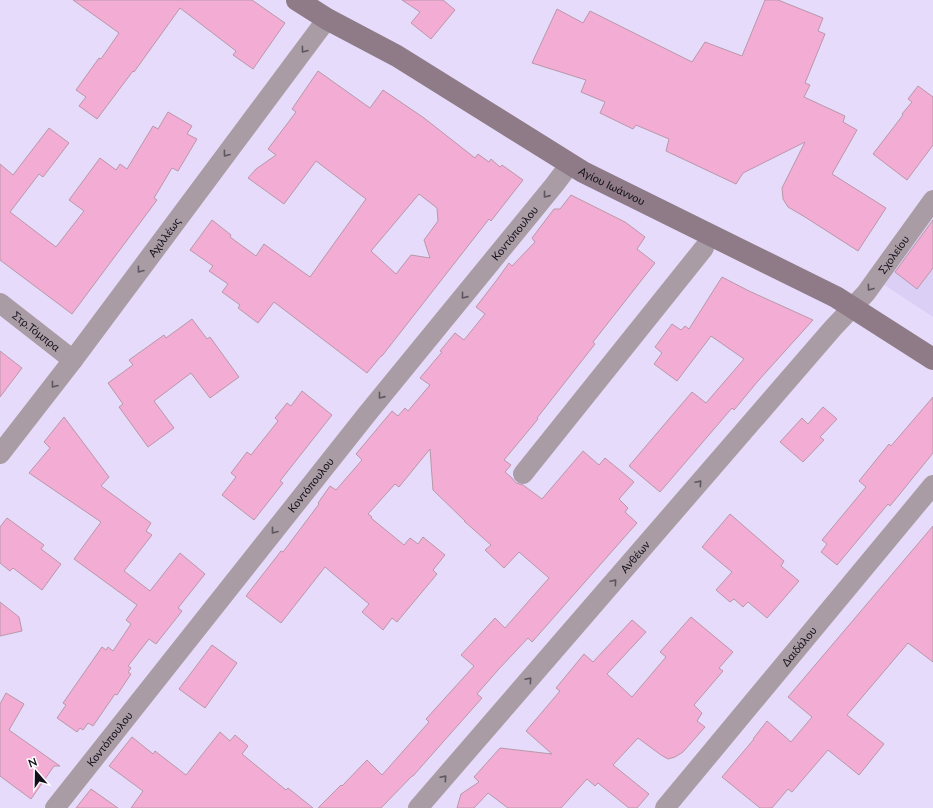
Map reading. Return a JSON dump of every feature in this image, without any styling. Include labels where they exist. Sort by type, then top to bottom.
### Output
[{"type":"street","name":"Αγίου Ιωάννου","points":[[297,0],[327,19],[397,56],[583,172],[836,297],[933,359]]},
{"type":"street","name":"Αχιλλέως","points":[[0,454],[73,360],[327,19]]},
{"type":"street","name":"Κοντόπουλου","points":[[55,808],[367,414],[570,164]]},
{"type":"street","name":"Σχολείου","points":[[853,308],[866,293],[933,200]]},
{"type":"street","points":[[523,474],[704,248]]},
{"type":"street","name":"Στρ.Τόμπρα","points":[[0,303],[73,360]]},
{"type":"street","name":"Ανθέων","points":[[418,808],[833,328],[853,308]]},
{"type":"street","name":"Δαιδάλου","points":[[665,808],[933,486]]},
{"type":"shaded area","points":[[933,216],[933,317],[883,284]]},
{"type":"building","points":[[73,0],[252,0],[285,23],[253,69],[233,55],[236,51],[180,8],[134,72],[133,71],[97,119],[79,106],[86,97],[76,90],[99,58],[101,59],[119,33]]},
{"type":"building","points":[[402,0],[443,0],[455,10],[431,39],[411,23],[420,12]]},
{"type":"building","points":[[765,0],[778,0],[823,18],[818,31],[825,34],[805,83],[810,85],[804,97],[845,116],[843,122],[857,130],[832,174],[886,208],[858,251],[788,207],[783,199],[782,188],[805,142],[743,173],[736,184],[666,151],[669,139],[636,125],[633,129],[600,113],[605,102],[581,92],[586,80],[532,63],[557,9],[583,23],[590,11],[692,62],[705,42],[742,56]]},
{"type":"building","points":[[318,71],[370,108],[383,90],[424,118],[475,158],[478,154],[489,162],[491,159],[500,167],[502,165],[523,180],[491,221],[489,219],[382,356],[367,373],[274,302],[258,323],[238,308],[240,305],[222,292],[228,284],[209,271],[213,266],[190,250],[212,220],[231,235],[230,237],[256,256],[264,244],[310,277],[366,199],[316,161],[284,204],[248,178],[256,169],[276,155],[268,149],[296,112],[292,109]],"holes":[[[419,194],[437,208],[438,221],[424,240],[430,258],[411,255],[396,274],[371,251]]]},
{"type":"building","points":[[918,86],[933,97],[933,145],[907,180],[873,154],[912,102],[908,99]]},
{"type":"building","points":[[168,112],[192,126],[187,134],[197,139],[178,171],[172,168],[154,198],[157,200],[72,314],[0,260],[0,164],[13,175],[49,128],[69,143],[43,177],[39,174],[10,212],[56,247],[84,211],[69,200],[100,158],[116,170],[120,164],[127,169],[153,126],[158,129]]},
{"type":"building","points":[[571,195],[625,222],[645,237],[637,249],[655,263],[593,342],[595,344],[537,418],[538,419],[504,460],[511,465],[505,472],[516,483],[523,485],[542,499],[583,451],[599,465],[605,458],[634,482],[619,499],[628,508],[625,512],[637,523],[532,642],[528,638],[498,670],[477,694],[482,698],[413,776],[381,808],[318,808],[367,760],[382,775],[429,722],[426,719],[474,666],[461,655],[495,618],[505,628],[549,578],[519,552],[504,568],[485,550],[491,545],[433,490],[430,449],[399,487],[395,484],[368,514],[404,545],[410,538],[418,544],[423,537],[445,555],[433,570],[437,574],[397,622],[392,618],[383,630],[362,612],[369,604],[325,567],[281,623],[246,596],[281,551],[283,552],[319,504],[318,503],[330,486],[336,490],[362,460],[356,454],[392,411],[398,416],[405,408],[408,411],[430,385],[420,378],[442,352],[440,351],[455,333],[464,340],[485,314],[476,307],[509,263],[512,266],[535,242],[532,238],[554,209],[560,209]]},
{"type":"building","points":[[933,220],[933,268],[917,289],[895,272]]},
{"type":"building","points":[[722,277],[813,320],[734,410],[732,408],[660,492],[629,466],[692,392],[706,403],[744,359],[711,336],[677,381],[654,364],[662,353],[655,347],[672,324],[681,330],[685,326],[689,329]]},
{"type":"building","points":[[192,319],[207,339],[210,337],[239,377],[210,398],[191,373],[154,401],[174,428],[148,447],[119,407],[123,404],[108,383],[133,365],[129,360],[164,335],[166,338]]},
{"type":"building","points":[[0,351],[22,368],[0,397]]},
{"type":"building","points":[[302,391],[332,415],[280,481],[283,483],[254,520],[222,495],[236,477],[231,473],[247,452],[251,455],[278,421],[275,418],[287,403],[291,406]]},
{"type":"building","points":[[933,397],[933,453],[890,506],[888,504],[837,565],[821,552],[827,544],[822,540],[866,487],[859,481],[889,444],[891,446]]},
{"type":"building","points":[[823,407],[837,419],[820,437],[824,440],[803,462],[780,442],[802,418],[808,424]]},
{"type":"building","points":[[64,417],[109,477],[101,486],[151,523],[146,531],[152,535],[124,571],[150,591],[180,553],[205,574],[178,608],[182,611],[156,644],[149,639],[128,666],[131,668],[128,672],[131,674],[93,726],[88,723],[83,730],[80,728],[77,732],[57,718],[66,705],[63,703],[102,647],[106,650],[108,647],[113,651],[131,624],[126,620],[137,605],[74,559],[101,522],[29,473],[50,448],[44,442]]},
{"type":"building","points":[[730,514],[784,561],[781,566],[799,581],[767,618],[748,602],[743,607],[734,599],[730,602],[716,590],[732,572],[702,547]]},
{"type":"building","points":[[7,518],[44,545],[41,549],[61,564],[42,590],[13,568],[10,571],[0,563],[0,527]]},
{"type":"building","points":[[933,526],[933,662],[908,643],[847,715],[884,744],[859,775],[828,750],[792,792],[788,789],[772,808],[760,808],[722,777],[767,721],[791,742],[812,717],[788,697]]},
{"type":"building","points":[[0,602],[19,617],[22,631],[0,636]]},
{"type":"building","points":[[691,617],[733,652],[719,668],[723,671],[694,705],[702,713],[697,721],[705,727],[683,752],[668,759],[638,738],[613,765],[649,794],[637,808],[629,808],[598,783],[595,786],[587,779],[561,808],[508,808],[488,793],[474,808],[457,808],[461,794],[479,782],[474,777],[500,748],[552,754],[526,731],[560,691],[556,688],[584,654],[593,662],[632,620],[646,632],[607,674],[632,697],[666,657],[660,652]]},
{"type":"building","points":[[212,645],[237,663],[205,708],[179,689]]},
{"type":"building","points":[[6,693],[24,704],[9,730],[60,766],[54,766],[31,799],[0,776],[0,704]]},
{"type":"building","points":[[220,732],[230,741],[235,735],[248,746],[242,754],[286,790],[288,788],[313,808],[131,808],[143,791],[109,766],[132,737],[153,754],[155,751],[186,775]]},
{"type":"building","points":[[91,789],[118,808],[76,808]]}]
